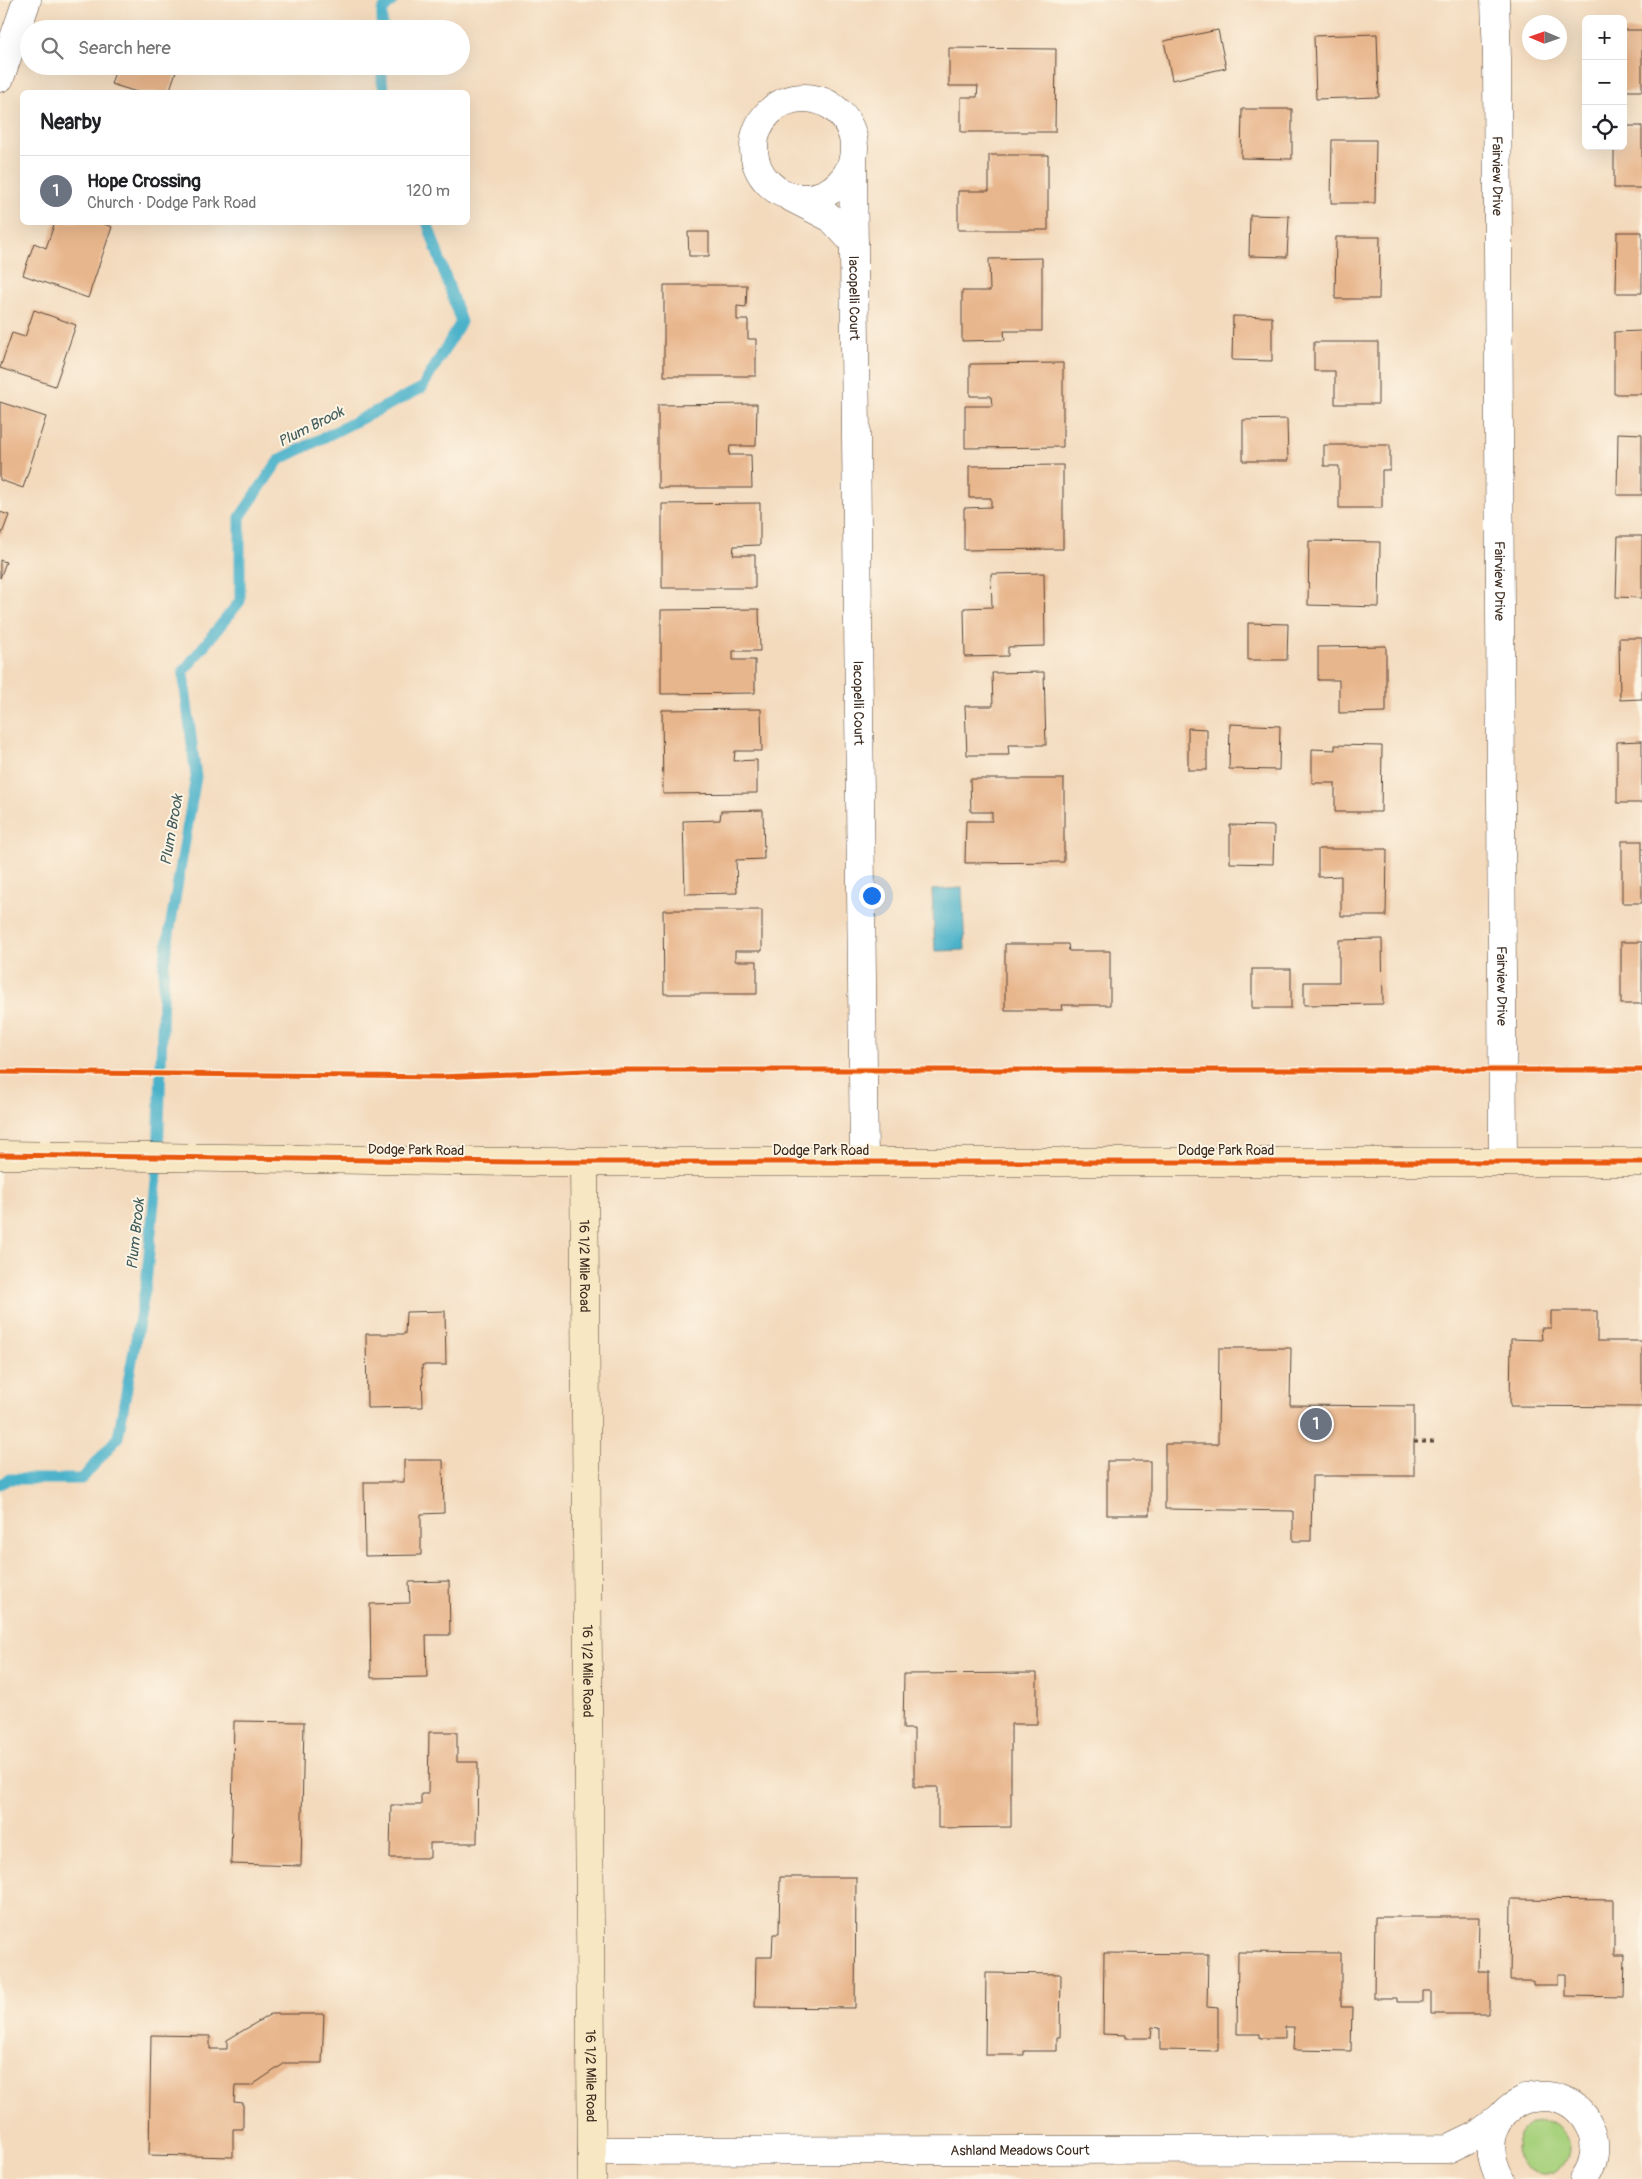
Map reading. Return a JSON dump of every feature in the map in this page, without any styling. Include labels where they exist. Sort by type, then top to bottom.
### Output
[{"type":"street","points":[[20,20],[27,0]]},
{"type":"street","name":"Fairview Drive","points":[[1495,0],[1497,58],[1503,1162]]},
{"type":"street","points":[[0,78],[20,20]]},
{"type":"street","name":"Iacopelli Court","points":[[854,243],[831,218],[772,187],[760,174],[754,157],[754,140],[760,123],[771,109],[786,100],[803,97],[818,99],[833,106],[844,117],[852,131],[855,147],[853,163],[854,243],[864,1162]]},
{"type":"street","points":[[787,196],[804,200],[822,196],[835,189],[841,183],[853,163]]},
{"type":"street","name":"Dodge Park Road","points":[[0,1155],[584,1162],[1642,1162]]},
{"type":"street","name":"16 1/2 Mile Road","points":[[584,1162],[592,2179]]},
{"type":"street","name":"Ashland Meadows Court","points":[[592,2151],[1448,2149],[1477,2135],[1501,2117],[1512,2105],[1528,2098],[1544,2096],[1561,2099],[1576,2108],[1588,2122],[1594,2139],[1594,2156],[1589,2173],[1584,2179]]},
{"type":"street","name":"Ashland Meadows Court","points":[[1499,2179],[1493,2165],[1490,2149],[1493,2132],[1501,2117]]},
{"type":"street","name":"Ashland Meadows Court","points":[[1448,2149],[1477,2163],[1499,2179]]},
{"type":"path","points":[[1414,1442],[1436,1442]]},
{"type":"green space","points":[[1538,2122],[1548,2122],[1562,2129],[1569,2143],[1569,2153],[1562,2167],[1548,2174],[1538,2174],[1528,2170],[1521,2163],[1517,2153],[1517,2143],[1521,2133],[1528,2126]]},
{"type":"water","points":[[962,888],[965,950],[935,951],[932,890]]},
{"type":"building","points":[[1218,30],[1226,68],[1172,80],[1164,41]]},
{"type":"building","points":[[1627,30],[1642,30],[1642,91],[1627,91]]},
{"type":"building","points":[[1377,34],[1379,97],[1316,99],[1314,36]]},
{"type":"building","points":[[949,48],[1056,49],[1055,132],[961,132],[961,97],[977,97],[978,86],[949,86]]},
{"type":"building","points":[[114,75],[175,75],[170,90],[130,90],[111,84]]},
{"type":"building","points":[[1242,109],[1292,109],[1292,159],[1241,158]]},
{"type":"building","points":[[1627,126],[1642,126],[1642,188],[1614,188],[1614,150],[1627,150]]},
{"type":"building","points":[[1332,140],[1376,140],[1375,203],[1331,203]]},
{"type":"building","points":[[989,155],[1048,155],[1048,230],[958,230],[958,191],[989,191]]},
{"type":"building","points":[[1250,215],[1289,216],[1287,257],[1249,256]]},
{"type":"building","points":[[54,225],[107,225],[112,227],[88,298],[23,275],[34,243],[46,248]]},
{"type":"building","points":[[688,232],[709,232],[709,256],[689,256]]},
{"type":"building","points":[[1617,232],[1642,232],[1642,293],[1616,293]]},
{"type":"building","points":[[1336,237],[1380,237],[1379,299],[1335,299]]},
{"type":"building","points":[[1042,258],[1042,331],[1004,331],[1005,340],[962,341],[962,291],[990,291],[989,259]]},
{"type":"building","points":[[664,285],[747,285],[746,307],[737,306],[737,320],[748,320],[748,339],[756,339],[756,376],[664,376]]},
{"type":"building","points":[[34,310],[76,325],[55,386],[0,368],[12,333],[25,337]]},
{"type":"building","points":[[1233,316],[1272,317],[1272,361],[1232,360]]},
{"type":"building","points":[[1642,331],[1642,394],[1614,394],[1614,332]]},
{"type":"building","points":[[1314,342],[1378,342],[1378,404],[1335,404],[1335,371],[1314,371]]},
{"type":"building","points":[[1063,363],[1063,447],[965,448],[965,406],[992,406],[991,396],[970,396],[970,364]]},
{"type":"building","points":[[0,402],[46,417],[23,488],[0,480]]},
{"type":"building","points":[[757,404],[756,446],[730,446],[729,455],[751,455],[752,488],[658,488],[658,405]]},
{"type":"building","points":[[1287,419],[1288,461],[1243,461],[1243,420]]},
{"type":"building","points":[[1618,433],[1642,434],[1642,495],[1617,495]]},
{"type":"building","points":[[1324,445],[1390,445],[1390,470],[1382,470],[1382,508],[1339,508],[1339,466],[1324,466]]},
{"type":"building","points":[[1063,465],[1063,549],[964,550],[964,508],[991,507],[991,498],[969,498],[969,466]]},
{"type":"building","points":[[760,503],[760,545],[734,546],[733,555],[755,555],[755,588],[662,588],[662,504]]},
{"type":"building","points":[[0,512],[9,515],[0,539]]},
{"type":"building","points":[[1618,536],[1642,536],[1642,598],[1616,597]]},
{"type":"building","points":[[1309,541],[1380,542],[1379,607],[1308,605]]},
{"type":"building","points":[[0,560],[6,562],[0,578]]},
{"type":"building","points":[[1044,573],[1045,646],[1008,647],[1008,656],[965,657],[964,608],[992,607],[991,574]]},
{"type":"building","points":[[759,609],[760,651],[733,651],[733,660],[755,660],[755,693],[661,694],[661,610]]},
{"type":"building","points":[[1248,623],[1288,624],[1287,660],[1248,660]]},
{"type":"building","points":[[1619,638],[1642,638],[1642,699],[1620,700]]},
{"type":"building","points":[[1386,646],[1386,712],[1339,713],[1339,680],[1318,680],[1318,647]]},
{"type":"building","points":[[1044,672],[1046,745],[1008,745],[1009,755],[967,755],[965,706],[993,706],[992,673]]},
{"type":"building","points":[[761,709],[762,751],[735,751],[734,761],[757,760],[757,793],[663,794],[662,710]]},
{"type":"building","points":[[1230,724],[1280,726],[1279,770],[1229,769]]},
{"type":"building","points":[[1188,728],[1207,729],[1207,770],[1188,770]]},
{"type":"building","points":[[1642,741],[1642,803],[1617,803],[1617,742]]},
{"type":"building","points":[[1335,745],[1382,746],[1381,812],[1335,812],[1335,783],[1312,783],[1312,749],[1335,750]]},
{"type":"building","points":[[970,779],[1064,779],[1064,862],[965,863],[966,821],[992,821],[992,812],[971,812]]},
{"type":"building","points":[[763,810],[764,859],[736,860],[737,893],[685,894],[683,821],[720,820],[721,811]]},
{"type":"building","points":[[1230,825],[1274,826],[1273,864],[1230,863]]},
{"type":"building","points":[[1622,841],[1642,841],[1642,903],[1622,903]]},
{"type":"building","points":[[1318,849],[1387,849],[1386,916],[1341,916],[1341,876],[1318,877]]},
{"type":"building","points":[[663,910],[762,910],[762,951],[735,951],[735,961],[757,961],[757,994],[664,994]]},
{"type":"building","points":[[1382,939],[1383,1004],[1304,1005],[1304,982],[1339,982],[1339,940]]},
{"type":"building","points":[[1621,942],[1642,942],[1642,1004],[1621,1004]]},
{"type":"building","points":[[1005,944],[1068,944],[1069,951],[1110,951],[1110,1005],[1061,1005],[1062,1010],[1005,1010]]},
{"type":"building","points":[[1252,969],[1291,969],[1291,1008],[1252,1008]]},
{"type":"building","points":[[445,1311],[446,1365],[422,1365],[423,1407],[367,1408],[366,1334],[405,1334],[406,1312]]},
{"type":"building","points":[[1551,1311],[1597,1311],[1597,1341],[1642,1341],[1642,1407],[1510,1406],[1511,1339],[1542,1340],[1541,1328],[1551,1328]]},
{"type":"building","points":[[1219,1348],[1291,1348],[1290,1405],[1414,1406],[1414,1476],[1312,1476],[1311,1541],[1293,1541],[1293,1511],[1165,1509],[1165,1444],[1218,1444]]},
{"type":"building","points":[[404,1460],[443,1460],[444,1513],[421,1514],[421,1555],[365,1556],[364,1482],[404,1482]]},
{"type":"building","points":[[1107,1461],[1150,1461],[1150,1515],[1107,1515]]},
{"type":"building","points":[[449,1581],[450,1635],[426,1635],[427,1677],[371,1678],[370,1604],[410,1603],[409,1582]]},
{"type":"building","points":[[1037,1673],[1037,1724],[1011,1724],[1011,1827],[938,1828],[938,1787],[914,1787],[914,1729],[903,1729],[904,1674]]},
{"type":"building","points":[[234,1721],[304,1722],[301,1866],[231,1864]]},
{"type":"building","points":[[429,1732],[457,1732],[457,1762],[478,1762],[477,1843],[430,1843],[430,1858],[390,1858],[391,1805],[421,1805],[421,1794],[428,1794]]},
{"type":"building","points":[[780,1877],[856,1877],[855,2008],[755,2007],[756,1957],[772,1957],[773,1934],[779,1934]]},
{"type":"building","points":[[1511,1899],[1614,1900],[1614,1954],[1625,1954],[1624,1997],[1566,1996],[1566,1974],[1558,1974],[1558,1985],[1533,1985],[1533,1981],[1510,1981]]},
{"type":"building","points":[[1375,1917],[1479,1917],[1478,1971],[1489,1971],[1489,2014],[1431,2014],[1431,1991],[1423,1991],[1423,2002],[1397,2002],[1397,1998],[1374,1998]]},
{"type":"building","points":[[1238,1952],[1341,1953],[1341,2007],[1352,2007],[1351,2051],[1293,2050],[1294,2027],[1285,2027],[1285,2038],[1260,2038],[1260,2034],[1237,2034]]},
{"type":"building","points":[[1104,1953],[1208,1954],[1207,2007],[1218,2008],[1218,2051],[1160,2050],[1160,2028],[1152,2027],[1151,2038],[1126,2038],[1126,2035],[1103,2034]]},
{"type":"building","points":[[986,1973],[1061,1974],[1060,2037],[1057,2037],[1057,2051],[1024,2051],[1024,2055],[985,2055]]},
{"type":"building","points":[[271,2014],[324,2014],[322,2063],[285,2063],[251,2086],[235,2086],[234,2102],[243,2103],[243,2129],[233,2129],[233,2157],[149,2155],[151,2035],[210,2036],[210,2049],[227,2049],[227,2040]]},
{"type":"waterway","name":"Plum Brook","points":[[382,20],[382,11],[393,0]]},
{"type":"waterway","name":"Plum Brook","points":[[382,75],[384,90]]},
{"type":"waterway","name":"Plum Brook","points":[[0,1484],[9,1479],[82,1479],[118,1437],[146,1284],[158,1161],[164,963],[196,777],[183,672],[240,601],[240,517],[279,460],[422,388],[461,322],[428,225]]},
{"type":"cycle path","points":[[0,1072],[440,1077],[608,1070],[1642,1070]]},
{"type":"cycle path","points":[[0,1155],[515,1162],[1642,1162]]},
{"type":"place","name":"Hope Crossing","points":[[1316,1424]]}]
